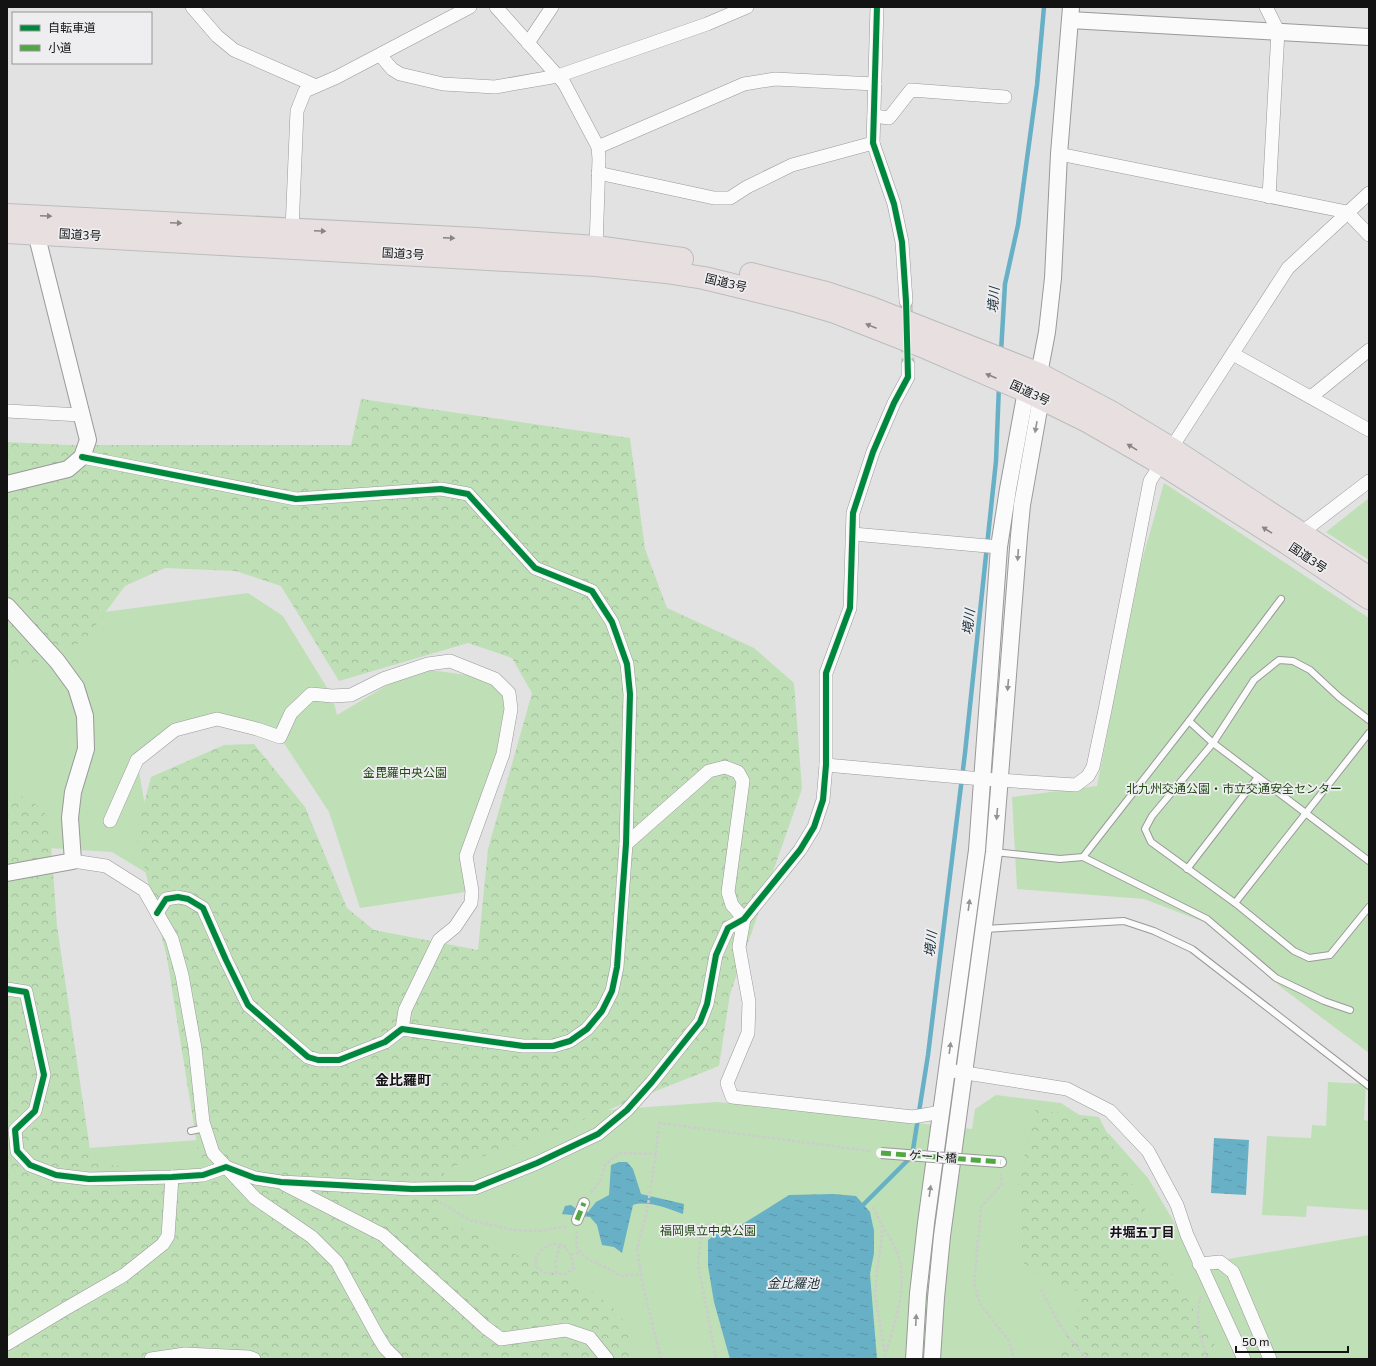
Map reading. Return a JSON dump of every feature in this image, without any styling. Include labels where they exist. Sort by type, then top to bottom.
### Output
[{"type":"highway","name":"国道3号","points":[[7,215],[476,239],[596,247],[682,259],[785,282],[826,293],[910,322],[1039,374],[1109,411],[1167,456],[1294,538],[1369,578]]},
{"type":"highway","name":"国道3号","points":[[7,232],[36,232],[588,264],[666,272],[704,278],[745,287],[835,312],[922,346],[1167,456]]},
{"type":"highway","name":"国道3号","points":[[1294,538],[1369,598]]},
{"type":"street","points":[[192,7],[217,36],[234,50],[316,86]]},
{"type":"street","points":[[292,230],[297,111],[305,91],[338,77],[470,7]]},
{"type":"street","points":[[496,7],[564,83],[598,147],[599,159],[596,247]]},
{"type":"street","points":[[528,43],[552,7]]},
{"type":"street","points":[[380,55],[392,69],[400,74],[443,84],[496,87],[558,76],[707,24],[747,7]]},
{"type":"street","points":[[877,7],[873,143],[896,212],[902,242],[906,301]]},
{"type":"street","points":[[1266,7],[1278,31],[1269,196]]},
{"type":"street","points":[[985,851],[982,779],[999,547],[1008,489],[1039,374],[1047,332],[1053,278],[1059,154],[1070,14],[1369,37]]},
{"type":"street","points":[[598,147],[744,84],[775,79],[875,84]]},
{"type":"street","points":[[874,116],[889,118],[911,90],[1004,97]]},
{"type":"street","points":[[598,173],[714,198],[730,198],[747,187],[792,165],[873,143]]},
{"type":"street","points":[[1059,154],[1347,212],[1369,235]]},
{"type":"street","points":[[826,765],[982,779],[1076,785],[1088,776],[1093,767],[1105,710],[1150,481],[1288,268],[1369,193]]},
{"type":"street","points":[[7,484],[68,469],[82,457],[88,440],[36,232]]},
{"type":"street","points":[[1311,397],[1369,350]]},
{"type":"street","points":[[1233,354],[1369,430]]},
{"type":"street","points":[[7,988],[26,992],[44,1074],[35,1111],[15,1130],[17,1150],[30,1165],[56,1175],[88,1179],[172,1177],[203,1175],[226,1167],[255,1178],[281,1182],[412,1188],[475,1188],[537,1163],[598,1134],[627,1110],[652,1082],[700,1022],[707,1004],[716,955],[728,928],[744,919],[800,850],[814,828],[823,800],[826,765],[826,673],[850,608],[853,513],[873,452],[894,403],[908,377],[908,365]]},
{"type":"street","points":[[932,1359],[942,1236],[964,1073],[975,930],[985,851],[1000,780],[1033,395]]},
{"type":"street","points":[[7,411],[82,415]]},
{"type":"street","points":[[82,457],[296,499],[441,489],[468,494],[535,568],[592,591],[612,622],[627,664],[630,694],[626,844],[617,966],[612,991],[602,1011],[587,1029],[570,1041],[554,1046],[523,1046],[402,1029]]},
{"type":"street","points":[[1294,538],[1369,481]]},
{"type":"street","points":[[853,534],[999,547]]},
{"type":"street","points":[[7,606],[57,661],[76,687],[85,716],[86,748],[73,792],[70,818],[73,861]]},
{"type":"street","points":[[110,820],[137,760],[175,730],[216,719],[257,729],[280,737],[291,713],[311,694],[332,696],[351,695],[383,679],[428,664],[450,661],[495,679],[509,693],[511,709],[502,754],[466,856],[472,891],[471,903],[455,927],[438,940],[405,1010],[402,1029],[385,1042],[339,1060],[318,1060],[308,1057],[248,1004],[226,960],[203,908],[188,899],[178,896],[166,900],[157,913]]},
{"type":"street","points":[[626,844],[709,771],[724,767],[738,772],[743,780],[728,892],[732,905],[744,919]]},
{"type":"street","points":[[7,873],[73,861],[106,866],[144,890],[172,939],[182,975],[195,1048],[203,1122],[213,1153],[256,1198],[312,1237],[337,1262],[377,1336],[385,1348],[396,1359]]},
{"type":"street","points":[[744,919],[739,947],[749,1002],[748,1033],[727,1084],[732,1097],[913,1117],[941,1112]]},
{"type":"street","points":[[914,1359],[918,1294],[941,1112],[947,1070],[975,930]]},
{"type":"street","points":[[947,1070],[1067,1089],[1110,1111],[1148,1150],[1177,1205],[1199,1264],[1244,1359]]},
{"type":"street","name":"ゲート橋","points":[[881,1153],[1001,1162]]},
{"type":"street","points":[[7,1344],[124,1275],[163,1244],[168,1236],[172,1177]]},
{"type":"street","points":[[281,1182],[383,1235],[485,1327],[501,1339],[566,1330],[590,1338],[607,1359]]},
{"type":"street","points":[[577,1220],[584,1203]]},
{"type":"street","points":[[1199,1264],[1220,1262],[1233,1272],[1270,1359]]},
{"type":"street","points":[[151,1359],[185,1354],[248,1357],[254,1359]]},
{"type":"lane","points":[[1083,857],[1189,721],[1281,599]]},
{"type":"lane","points":[[1369,720],[1339,697],[1310,670],[1293,661],[1279,660],[1254,680],[1213,743],[1152,816],[1145,830],[1151,842],[1235,903],[1294,951],[1309,958],[1330,955],[1369,907]]},
{"type":"lane","points":[[1189,721],[1213,743],[1369,861]]},
{"type":"lane","points":[[1235,903],[1369,733]]},
{"type":"lane","points":[[1187,869],[1258,777]]},
{"type":"lane","points":[[985,851],[1060,859],[1083,857],[1207,919],[1276,978],[1350,1010]]},
{"type":"lane","points":[[975,930],[1124,921],[1154,931],[1192,949],[1369,1086]]},
{"type":"lane","points":[[191,1131],[205,1128]]},
{"type":"path","points":[[661,1359],[636,1249],[647,1211],[656,1154],[659,1123],[881,1153]]},
{"type":"path","points":[[584,1203],[601,1179],[605,1165],[619,1153],[656,1154]]},
{"type":"path","points":[[1001,1162],[1002,1184],[981,1207],[974,1283],[980,1304],[1009,1341],[1014,1359]]},
{"type":"path","points":[[439,1202],[469,1220],[514,1230],[540,1231],[561,1227],[569,1228]]},
{"type":"path","points":[[873,1207],[896,1249],[901,1268],[902,1292],[884,1359]]},
{"type":"path","points":[[577,1220],[576,1246],[584,1256],[620,1276],[641,1274]]},
{"type":"path","points":[[708,1223],[701,1239],[698,1264],[716,1359]]},
{"type":"path","points":[[882,1224],[875,1295],[886,1354]]},
{"type":"path","points":[[557,1242],[560,1244],[566,1247],[567,1251],[571,1255],[574,1268],[565,1274],[546,1273],[536,1267],[536,1256],[548,1245],[557,1242]]},
{"type":"path","points":[[556,1273],[556,1261],[560,1244]]},
{"type":"path","points":[[571,1255],[581,1252]]},
{"type":"path","points":[[1206,1279],[1198,1304],[1200,1336],[1207,1359]]},
{"type":"path","points":[[1041,1289],[1058,1323],[1088,1359]]},
{"type":"green space","points":[[361,399],[630,438],[645,549],[667,608],[754,648],[794,683],[802,789],[730,994],[719,1066],[532,1140],[445,1169],[435,1215],[596,1294],[621,1315],[636,1359],[7,1359],[7,792],[30,799],[49,817],[57,926],[92,1163],[202,1175],[167,958],[136,834],[151,777],[224,745],[254,744],[305,807],[347,908],[374,930],[478,950],[488,849],[532,693],[512,658],[468,643],[339,681],[281,586],[236,571],[165,568],[125,586],[84,641],[7,676],[7,442],[68,445],[351,445]]},
{"type":"green space","name":"北九州交通公園・市立交通安全センター","points":[[1164,483],[1369,618],[1369,1053],[1282,988],[1204,922],[1144,899],[1017,889],[1012,797],[1097,786],[1141,564]]},
{"type":"green space","points":[[1369,498],[1369,560],[1326,532]]},
{"type":"green space","name":"金毘羅中央公園","points":[[248,593],[283,616],[332,696],[337,715],[416,668],[495,679],[511,709],[467,856],[472,891],[360,908],[329,812],[280,737],[217,719],[175,730],[137,760],[158,880],[112,852],[33,847],[7,851],[7,638],[97,613]]},
{"type":"green space","points":[[1328,1082],[1366,1084],[1364,1120],[1369,1121],[1369,1210],[1307,1206],[1306,1217],[1262,1215],[1267,1136],[1311,1138],[1312,1125],[1326,1126]]},
{"type":"green space","name":"福岡県立中央公園","points":[[996,1095],[1061,1103],[1110,1135],[1148,1178],[1199,1264],[1369,1235],[1369,1359],[7,1359],[7,1154],[717,1102],[972,1129],[975,1109]]},
{"type":"green space","points":[[1035,1110],[1099,1117],[1146,1211],[1171,1272],[1223,1359],[1049,1359],[1076,1325],[1080,1292],[1045,1278],[1022,1262],[1022,1229],[1018,1182]]},
{"type":"water","points":[[1214,1138],[1249,1140],[1246,1195],[1211,1193]]},
{"type":"water","points":[[619,1162],[627,1162],[633,1169],[641,1194],[684,1204],[683,1214],[652,1204],[633,1205],[622,1253],[614,1247],[602,1245],[597,1225],[590,1217],[562,1214],[565,1206],[571,1205],[575,1208],[588,1212],[596,1202],[609,1195],[611,1165]]},
{"type":"water","name":"金比羅池","points":[[833,1194],[856,1196],[870,1212],[874,1231],[874,1253],[870,1274],[877,1359],[730,1359],[714,1302],[708,1266],[708,1240],[721,1230],[741,1225],[789,1195]]},
{"type":"waterway","name":"境川","points":[[1001,352],[1005,284],[1018,225],[1037,85],[1044,7]]},
{"type":"waterway","name":"境川","points":[[859,1209],[912,1156],[928,1055],[965,753],[996,461],[999,385]]},
{"type":"tunnel","points":[[906,301],[908,365]]},
{"type":"marked path","points":[[881,1153],[1001,1162]]},
{"type":"marked path","points":[[577,1220],[584,1203]]},
{"type":"cycle path","points":[[7,989],[26,992],[44,1075],[35,1111],[15,1130],[17,1151],[30,1165],[56,1175],[89,1179],[172,1177],[203,1175],[226,1167],[255,1178],[281,1182],[412,1189],[475,1188],[537,1163],[598,1134],[627,1110],[652,1082],[700,1022],[707,1004],[716,955],[728,928],[744,919],[800,850],[814,827],[823,800],[826,765],[826,673],[850,608],[853,513],[873,452],[894,403],[908,377],[906,301],[902,242],[894,204],[873,143],[877,7]]},
{"type":"cycle path","points":[[82,457],[296,499],[441,489],[468,494],[535,568],[592,591],[612,622],[627,664],[630,694],[626,844],[617,967],[612,991],[602,1011],[587,1029],[570,1041],[553,1046],[523,1046],[402,1029],[385,1042],[339,1060],[318,1060],[308,1057],[248,1005],[203,908],[188,899],[178,897],[166,899],[157,913]]},
{"type":"district","name":"金比羅町","points":[[403,1080]]},
{"type":"district","name":"井堀五丁目","points":[[1142,1232]]}]
